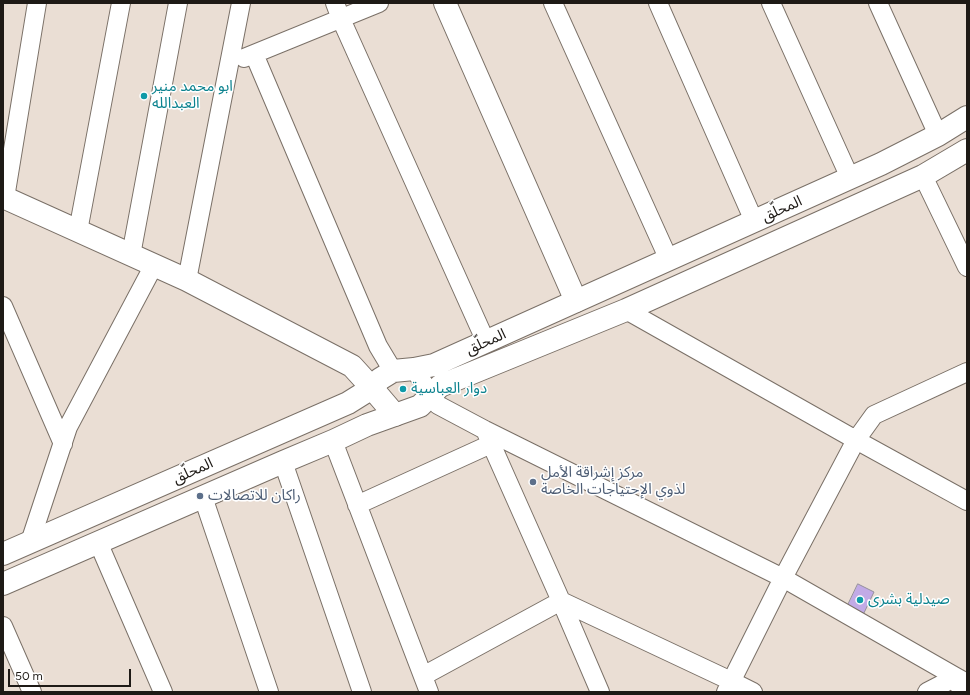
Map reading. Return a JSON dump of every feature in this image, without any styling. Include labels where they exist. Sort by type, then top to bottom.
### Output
[{"type":"main road","points":[[445,3],[576,301]]},
{"type":"main road","name":"المحلّق","points":[[3,554],[348,403],[372,388],[380,379],[404,370],[434,365],[881,164],[938,135],[967,117]]},
{"type":"main road","name":"المحلّق","points":[[3,584],[367,425],[420,406],[440,386],[626,310],[923,176],[967,150]]},
{"type":"main road","points":[[4,198],[187,280],[352,366],[395,415]]},
{"type":"street","points":[[4,198],[36,3]]},
{"type":"street","points":[[78,231],[121,3]]},
{"type":"street","points":[[132,255],[178,3]]},
{"type":"street","points":[[187,280],[241,3]]},
{"type":"street","points":[[230,64],[254,54],[338,11],[379,3]]},
{"type":"street","points":[[553,3],[669,260]]},
{"type":"street","points":[[658,3],[754,221]]},
{"type":"street","points":[[771,3],[850,178]]},
{"type":"street","points":[[878,3],[938,135]]},
{"type":"street","points":[[338,11],[486,342]]},
{"type":"street","points":[[254,54],[378,346],[431,395],[438,405],[488,437],[784,578],[962,684]]},
{"type":"street","points":[[923,176],[967,267]]},
{"type":"street","points":[[30,542],[68,427],[154,265]]},
{"type":"street","points":[[3,306],[63,444]]},
{"type":"street","points":[[626,310],[967,501]]},
{"type":"street","points":[[729,686],[856,440],[874,415],[967,372]]},
{"type":"street","points":[[357,505],[488,437]]},
{"type":"street","points":[[488,437],[600,692]]},
{"type":"street","points":[[333,441],[426,684],[561,601]]},
{"type":"street","points":[[283,462],[362,692]]},
{"type":"street","points":[[203,497],[269,692]]},
{"type":"street","points":[[98,542],[163,692]]},
{"type":"street","points":[[561,601],[729,686],[753,692]]},
{"type":"street","points":[[3,626],[32,692]]},
{"type":"street","points":[[927,692],[962,684]]},
{"type":"building","name":"صيدلية بشرى","points":[[858,584],[874,592],[862,617],[847,607]]},
{"type":"place","name":"ابو محمد منير العبدالله","points":[[144,96]]},
{"type":"place","name":"دوار العباسية","points":[[403,389]]},
{"type":"place","name":"مركز إشراقة الأمل لذوي الإحتياجات الخاصة","points":[[533,482]]},
{"type":"place","name":"راكان للاتصالات","points":[[200,496]]},
{"type":"place","name":"صيدلية بشرى","points":[[860,600]]}]
